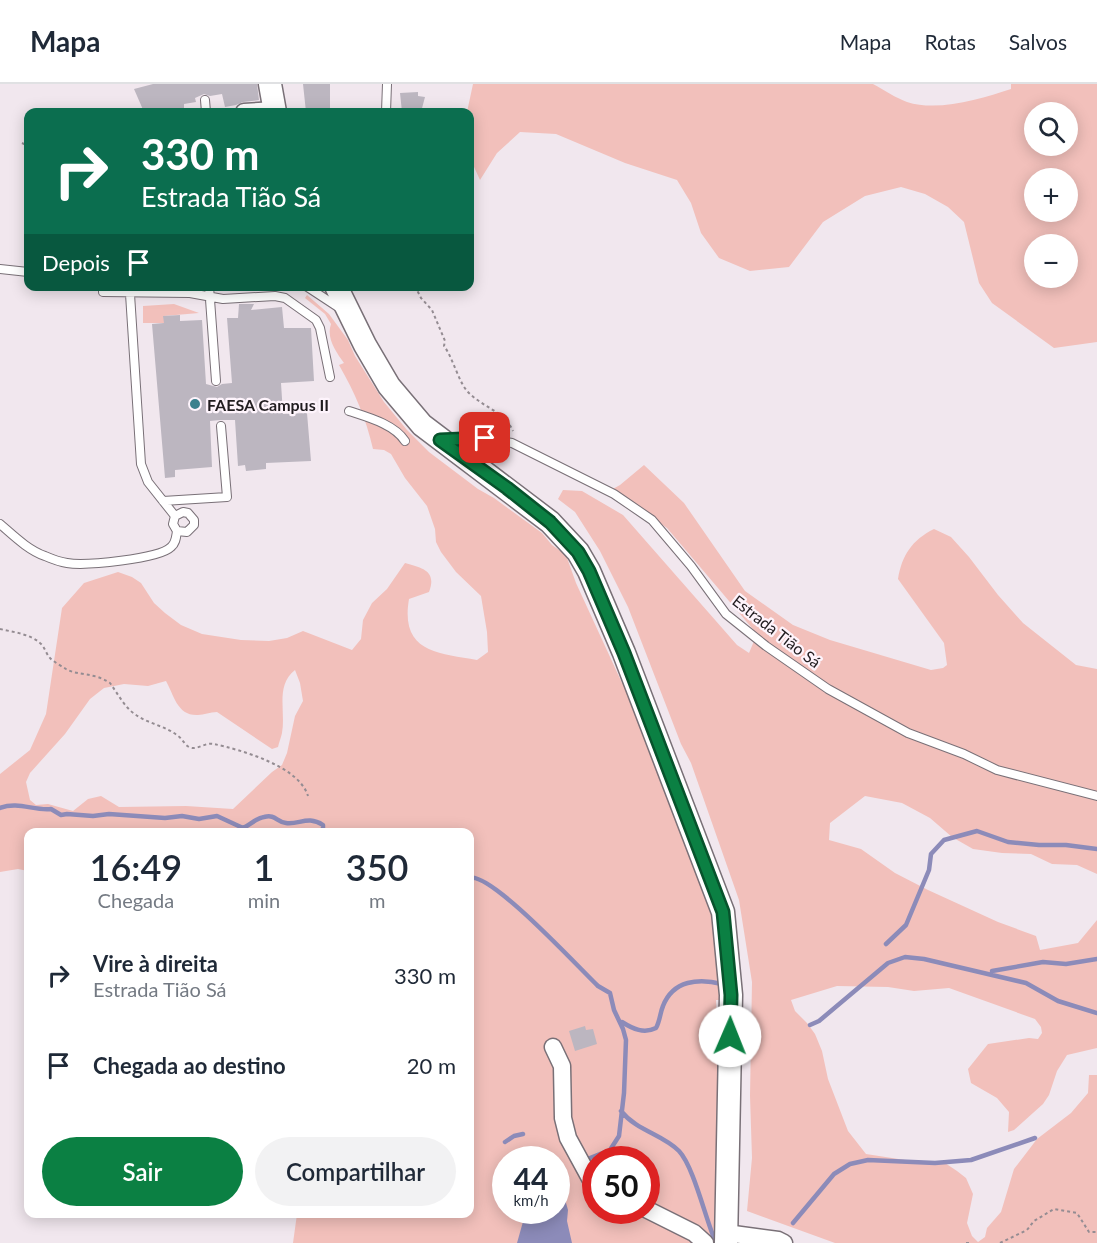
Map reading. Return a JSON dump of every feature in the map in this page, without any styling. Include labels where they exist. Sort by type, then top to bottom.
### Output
[{"type":"main road","points":[[270,84],[274,108]]},
{"type":"main road","points":[[339,291],[365,345],[389,386],[422,425],[550,522],[578,552],[589,571],[624,653],[723,912],[731,995],[726,1238]]},
{"type":"street","points":[[553,1047],[562,1066],[563,1118],[568,1138],[582,1164]]},
{"type":"street","points":[[660,1216],[694,1233],[705,1243]]},
{"type":"street","points":[[726,1238],[778,1240],[784,1243]]},
{"type":"lane","points":[[386,108],[387,84]]},
{"type":"lane","points":[[205,100],[206,108]]},
{"type":"lane","points":[[0,269],[24,272]]},
{"type":"lane","points":[[103,291],[130,294],[174,291]]},
{"type":"lane","points":[[192,291],[210,298],[247,299],[275,296],[290,300],[316,320],[320,328],[330,377]]},
{"type":"lane","points":[[209,291],[216,381]]},
{"type":"lane","points":[[314,291],[350,313]]},
{"type":"lane","points":[[348,291],[350,313]]},
{"type":"lane","points":[[130,294],[141,464],[148,482],[175,516]]},
{"type":"lane","points":[[349,411],[370,418],[400,433],[405,441]]},
{"type":"lane","points":[[163,501],[228,497],[221,426]]},
{"type":"lane","name":"Estrada Tião Sá","points":[[440,440],[485,438],[512,443],[614,494],[652,520],[691,566],[726,614],[766,646],[828,689],[908,733],[964,754],[997,770],[1097,796]]},
{"type":"lane","points":[[0,524],[19,541],[43,556],[67,563],[92,564],[147,557],[167,551],[173,546],[177,531],[173,524],[175,516],[183,512],[188,513],[194,520],[191,530],[177,531]]},
{"type":"path","points":[[418,291],[432,310],[445,341],[444,346],[458,369],[464,388],[507,420],[514,436],[512,443]]},
{"type":"path","points":[[0,629],[30,636],[39,642],[48,657],[67,670],[91,674],[106,680],[131,711],[145,721],[178,735],[189,747],[214,744],[263,758],[278,765],[300,782],[308,796]]},
{"type":"path","points":[[1000,1243],[1028,1230],[1034,1221],[1054,1209],[1077,1213],[1089,1232],[1097,1232]]},
{"type":"path","points":[[966,1243],[971,1243]]},
{"type":"shaded area","points":[[473,84],[873,84],[907,102],[932,106],[986,97],[1011,89],[1011,84],[1097,84],[1097,342],[1054,348],[992,303],[979,283],[964,222],[948,207],[925,194],[901,187],[865,196],[823,222],[789,267],[750,271],[719,258],[701,233],[691,203],[677,180],[625,163],[556,134],[520,132],[497,153],[480,180],[474,167],[474,108],[468,108]]},
{"type":"shaded area","points":[[307,295],[329,314],[348,340],[355,356],[384,402],[407,430],[429,452],[542,533],[552,545],[566,555],[576,583],[622,683],[627,682],[698,871],[720,945],[719,1000],[716,1000],[718,1046],[715,1243],[293,1243],[296,1218],[474,1218],[474,828],[24,828],[24,870],[0,872],[0,774],[30,750],[46,714],[62,608],[84,583],[118,572],[132,577],[141,583],[154,603],[165,613],[181,625],[202,634],[241,640],[269,641],[287,638],[303,631],[352,650],[361,639],[363,620],[372,603],[387,589],[405,563],[427,571],[431,579],[429,592],[409,599],[410,630],[416,640],[436,652],[462,658],[477,660],[488,652],[481,596],[456,572],[441,552],[436,542],[435,529],[427,506],[405,478],[391,454],[384,450],[373,449],[359,406],[339,365],[344,363],[331,340],[331,324],[325,314],[305,298]],"holes":[[[295,670],[303,701],[295,716],[282,765],[233,809],[186,806],[119,807],[101,796],[88,799],[73,811],[48,804],[36,805],[30,800],[26,782],[30,773],[65,734],[90,699],[104,688],[124,684],[148,686],[166,681],[177,704],[185,712],[198,715],[217,712],[272,749],[278,747],[282,733],[282,699],[285,684]]]},
{"type":"shaded area","points":[[174,304],[199,313],[164,316],[164,323],[143,323],[143,306]]},
{"type":"shaded area","points":[[644,465],[684,503],[745,591],[793,625],[830,640],[931,670],[943,668],[947,665],[944,643],[898,579],[909,549],[926,533],[934,529],[951,537],[1023,623],[1076,665],[1097,669],[1097,874],[1077,865],[1052,864],[1031,854],[973,849],[952,837],[930,818],[902,803],[865,796],[830,823],[829,840],[861,849],[895,873],[928,890],[998,922],[1036,936],[1040,950],[1078,943],[1097,920],[1097,1048],[1067,1055],[1057,1071],[1049,1095],[1043,1104],[1014,1130],[1008,1132],[1009,1112],[997,1098],[971,1083],[968,1069],[988,1044],[1029,1038],[1038,1039],[1042,1033],[1035,1019],[949,988],[914,991],[888,987],[837,986],[791,1000],[795,1011],[815,1034],[822,1051],[828,1079],[848,1131],[866,1154],[945,1163],[966,1178],[973,1194],[967,1223],[972,1236],[978,1242],[985,1237],[987,1228],[1001,1212],[1014,1169],[1037,1139],[1071,1113],[1088,1093],[1089,1075],[1097,1075],[1097,1243],[835,1243],[747,1211],[752,1158],[750,1096],[752,982],[739,900],[691,763],[681,744],[628,607],[600,551],[575,512],[558,499],[563,490],[582,491],[623,515],[737,645],[749,653],[757,634],[667,528],[611,490]]},
{"type":"water","points":[[522,1224],[568,1224],[572,1243],[517,1243]]},
{"type":"building","points":[[153,84],[257,84],[259,100],[225,107],[222,94],[210,96],[204,94],[195,98],[196,102],[184,104],[184,108],[142,108],[134,89]]},
{"type":"building","points":[[303,84],[330,84],[330,108],[306,108]]},
{"type":"building","points":[[418,92],[418,96],[425,97],[422,108],[402,108],[400,93]]},
{"type":"building","name":"FAESA Campus II","points":[[239,304],[254,304],[251,310],[282,307],[284,328],[311,328],[314,381],[281,383],[283,414],[307,413],[311,461],[266,463],[266,469],[246,471],[245,465],[238,466],[235,420],[210,421],[212,467],[175,470],[175,477],[165,478],[152,324],[164,323],[163,316],[180,315],[180,321],[202,320],[206,384],[217,387],[232,383],[227,318],[238,318]]},
{"type":"building","points":[[585,1026],[586,1030],[593,1029],[597,1044],[575,1051],[569,1031]]},
{"type":"waterway","points":[[0,808],[13,805],[51,809],[61,815],[109,814],[165,818],[182,816],[199,819],[217,816],[243,828]]},
{"type":"waterway","points":[[243,828],[264,817],[274,817],[286,823],[308,820],[318,822],[323,825],[323,828]]},
{"type":"waterway","points":[[886,944],[906,925],[929,870],[931,854],[944,840],[977,831],[1008,842],[1097,849]]},
{"type":"waterway","points":[[474,879],[481,880],[515,905],[598,986],[610,993],[626,1040],[624,1093],[619,1136],[613,1146]]},
{"type":"waterway","points":[[810,1025],[819,1021],[888,963],[905,957],[924,959],[1026,983],[1058,1001],[1097,1013]]},
{"type":"waterway","points":[[992,971],[1043,962],[1066,964],[1097,959]]},
{"type":"waterway","points":[[622,1022],[639,1030],[652,1030],[656,1028],[667,997],[680,986],[696,981],[722,984]]},
{"type":"waterway","points":[[621,1111],[634,1123],[665,1140],[679,1151],[695,1181],[716,1243]]},
{"type":"waterway","points":[[505,1142],[514,1136],[523,1134]]},
{"type":"waterway","points":[[793,1223],[834,1174],[850,1164],[868,1160],[935,1163],[971,1160],[1035,1138]]},
{"type":"place","name":"FAESA Campus II","points":[[195,404]]},
{"type":"route","points":[[485,438],[440,440],[507,488],[566,537],[589,571],[624,653],[723,912],[731,995],[730,1036]]}]
